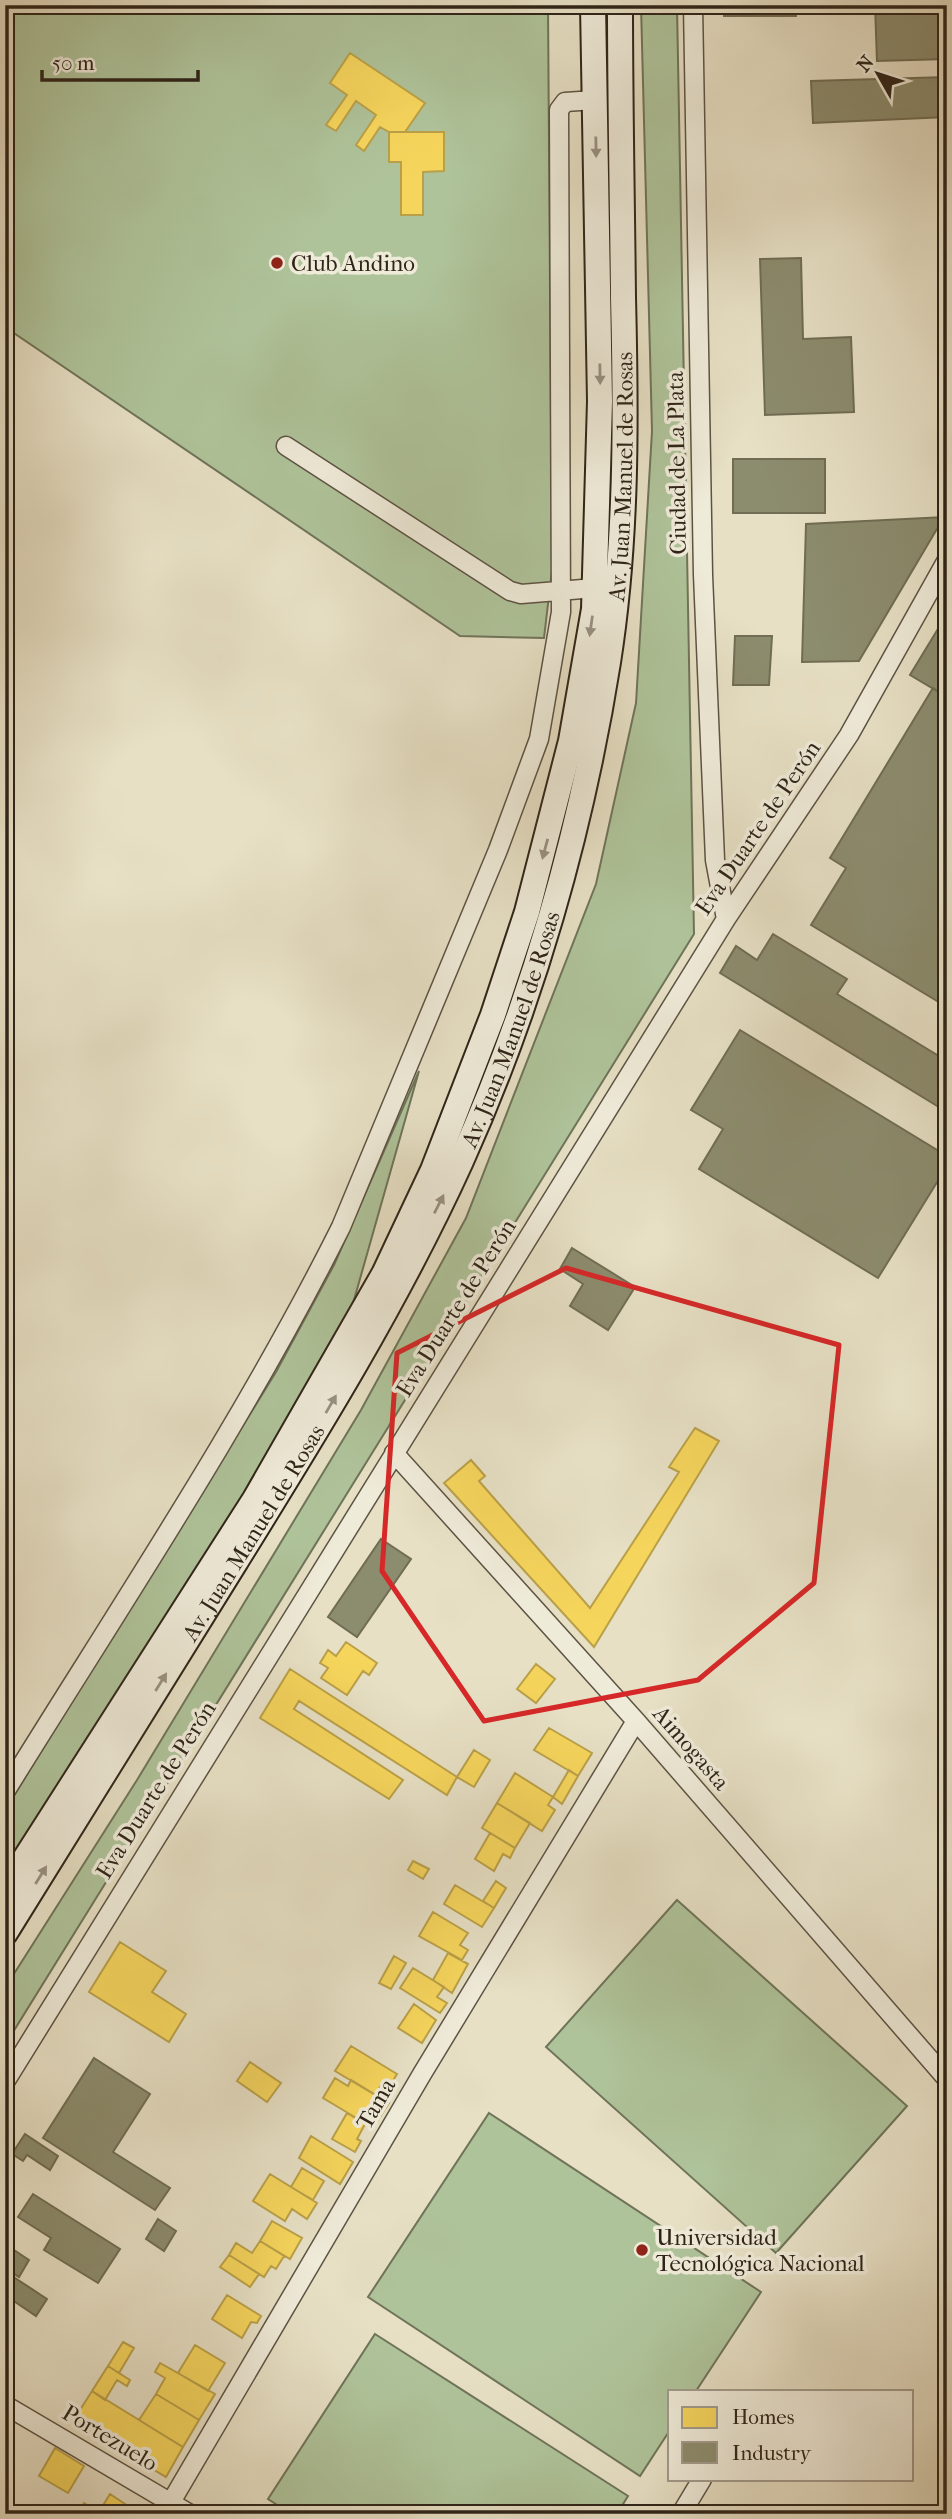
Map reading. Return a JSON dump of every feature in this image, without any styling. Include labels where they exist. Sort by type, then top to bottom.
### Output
[{"type":"main road","name":"Av. Juan Manuel de Rosas","points":[[5,1890],[261,1487],[384,1274],[433,1170],[493,1016],[527,912],[570,741],[586,662],[594,588],[600,401],[593,5]]},
{"type":"main road","name":"Av. Juan Manuel de Rosas","points":[[5,1933],[278,1494],[376,1326],[459,1165],[496,1080],[533,971],[559,886],[583,783],[608,661],[618,577],[624,500],[625,384],[620,5]]},
{"type":"street","name":"Ciudad de La Plata","points":[[693,5],[703,575],[715,860],[726,919]]},
{"type":"street","points":[[5,1792],[257,1384],[341,1227],[498,850],[539,739],[561,612],[559,110],[565,103],[595,100]]},
{"type":"street","points":[[286,446],[510,590],[521,594],[594,588]]},
{"type":"street","name":"Eva Duarte de Perón","points":[[5,2082],[726,919],[849,735],[947,560]]},
{"type":"street","name":"Aimogasta","points":[[394,1453],[636,1721],[946,2078]]},
{"type":"street","name":"Tama","points":[[167,2508],[422,2074],[636,1721]]},
{"type":"street","name":"Portezuelo","points":[[5,2405],[167,2508],[190,2514]]},
{"type":"street","points":[[681,2514],[701,2480]]},
{"type":"highlighted area","points":[[566,1268],[839,1345],[814,1583],[698,1680],[484,1721],[382,1571],[397,1353]]},
{"type":"green space","name":"Club Andino","points":[[5,5],[548,5],[552,570],[544,638],[460,636],[5,327]]},
{"type":"green space","points":[[641,5],[677,5],[694,934],[5,2045],[5,1988],[137,1780],[361,1410],[466,1218],[596,884],[636,703],[652,431]]},
{"type":"green space","points":[[419,1071],[352,1307],[268,1462],[5,1872],[5,1810],[276,1372],[334,1265]]},
{"type":"green space","points":[[677,1900],[907,2106],[776,2253],[546,2047]]},
{"type":"green space","points":[[489,2113],[761,2292],[697,2390],[668,2390],[668,2433],[640,2476],[368,2297]]},
{"type":"green space","points":[[375,2334],[628,2496],[617,2514],[291,2514],[268,2499]]},
{"type":"building: Homes","points":[[350,53],[425,103],[405,132],[389,132],[380,127],[364,151],[356,145],[376,115],[356,101],[336,131],[326,125],[347,95],[330,83]]},
{"type":"building: Homes","points":[[389,132],[444,132],[444,171],[423,172],[423,215],[401,215],[401,162],[389,162]]},
{"type":"building: Homes","points":[[695,1428],[719,1441],[594,1647],[444,1483],[471,1460],[485,1476],[479,1481],[590,1608],[679,1472],[669,1467]]},
{"type":"building: Homes","points":[[346,1642],[377,1663],[369,1675],[363,1671],[347,1695],[321,1678],[328,1668],[320,1663],[328,1650],[336,1656]]},
{"type":"building: Homes","points":[[536,1664],[555,1679],[536,1703],[517,1689]]},
{"type":"building: Homes","points":[[290,1669],[457,1777],[447,1795],[299,1701],[294,1709],[403,1780],[389,1799],[260,1718]]},
{"type":"building: Homes","points":[[549,1728],[592,1753],[578,1776],[534,1750]]},
{"type":"building: Homes","points":[[474,1750],[490,1760],[474,1787],[457,1777]]},
{"type":"building: Homes","points":[[569,1770],[578,1776],[562,1804],[553,1797]]},
{"type":"building: Homes","points":[[515,1773],[553,1797],[548,1805],[555,1810],[542,1831],[497,1803]]},
{"type":"building: Homes","points":[[497,1803],[530,1823],[515,1848],[482,1828]]},
{"type":"building: Homes","points":[[490,1833],[515,1848],[510,1858],[503,1854],[494,1871],[475,1859]]},
{"type":"building: Homes","points":[[413,1861],[429,1869],[423,1879],[408,1870]]},
{"type":"building: Homes","points":[[496,1881],[506,1888],[494,1908],[483,1901]]},
{"type":"building: Homes","points":[[455,1885],[494,1908],[482,1927],[444,1904]]},
{"type":"building: Homes","points":[[433,1912],[468,1933],[460,1945],[468,1950],[462,1960],[419,1936]]},
{"type":"building: Homes","points":[[120,1942],[166,1971],[152,1992],[186,2014],[169,2042],[89,1992]]},
{"type":"building: Homes","points":[[448,1953],[468,1964],[452,1993],[433,1980]]},
{"type":"building: Homes","points":[[394,1956],[406,1963],[391,1989],[379,1983]]},
{"type":"building: Homes","points":[[413,1968],[444,1987],[437,1997],[447,2003],[440,2013],[400,1988]]},
{"type":"building: Homes","points":[[414,2004],[436,2020],[422,2043],[398,2028]]},
{"type":"building: Homes","points":[[351,2046],[397,2074],[391,2084],[384,2080],[375,2095],[335,2071]]},
{"type":"building: Homes","points":[[250,2062],[281,2083],[267,2102],[237,2081]]},
{"type":"building: Homes","points":[[335,2078],[348,2086],[351,2080],[389,2103],[373,2128],[323,2098]]},
{"type":"building: Homes","points":[[347,2113],[365,2124],[357,2139],[361,2141],[355,2152],[332,2139]]},
{"type":"building: Homes","points":[[311,2136],[353,2162],[340,2184],[299,2158]]},
{"type":"building: Homes","points":[[302,2168],[324,2181],[313,2200],[291,2187]]},
{"type":"building: Homes","points":[[270,2174],[317,2203],[307,2219],[292,2209],[285,2221],[253,2201]]},
{"type":"building: Homes","points":[[272,2221],[302,2238],[290,2259],[260,2241]]},
{"type":"building: Homes","points":[[260,2241],[284,2256],[276,2269],[271,2266],[264,2277],[229,2255],[236,2243],[252,2253]]},
{"type":"building: Homes","points":[[229,2255],[259,2274],[250,2287],[220,2267]]},
{"type":"building: Homes","points":[[227,2295],[261,2316],[257,2323],[251,2322],[242,2338],[212,2319]]},
{"type":"building: Homes","points":[[123,2342],[134,2348],[119,2373],[108,2366]]},
{"type":"building: Homes","points":[[195,2345],[225,2363],[208,2391],[178,2373]]},
{"type":"building: Homes","points":[[160,2363],[215,2394],[199,2420],[156,2394],[165,2378],[155,2372]]},
{"type":"building: Homes","points":[[108,2366],[130,2380],[127,2386],[117,2380],[105,2400],[92,2391]]},
{"type":"building: Homes","points":[[92,2391],[183,2447],[166,2477],[73,2421]]},
{"type":"building: Homes","points":[[156,2394],[199,2420],[183,2447],[139,2420]]},
{"type":"building: Homes","points":[[55,2448],[84,2466],[68,2493],[39,2476]]},
{"type":"building: Homes","points":[[110,2494],[140,2514],[99,2512]]},
{"type":"building: Homes","points":[[84,2503],[99,2512],[102,2514],[77,2514]]},
{"type":"building: Industry","points":[[724,5],[796,5],[796,16],[724,16]]},
{"type":"building: Industry","points":[[875,5],[947,5],[947,59],[877,61]]},
{"type":"building: Industry","points":[[947,77],[947,117],[813,123],[811,81]]},
{"type":"building: Industry","points":[[801,258],[803,339],[851,337],[854,412],[765,415],[760,259]]},
{"type":"building: Industry","points":[[733,459],[825,459],[825,513],[733,513]]},
{"type":"building: Industry","points":[[944,517],[859,661],[802,662],[806,524]]},
{"type":"building: Industry","points":[[947,614],[947,697],[910,675]]},
{"type":"building: Industry","points":[[735,636],[772,636],[769,685],[733,685]]},
{"type":"building: Industry","points":[[933,688],[947,697],[947,1007],[811,925],[846,868],[830,858]]},
{"type":"building: Industry","points":[[773,934],[847,979],[837,994],[947,1061],[947,1112],[720,973],[736,946],[757,960]]},
{"type":"building: Industry","points":[[740,1030],[947,1156],[947,1166],[878,1278],[699,1169],[723,1129],[691,1110]]},
{"type":"building: Industry","points":[[572,1248],[635,1287],[608,1330],[570,1306],[583,1284],[560,1269]]},
{"type":"building: Industry","points":[[381,1539],[411,1559],[357,1637],[328,1617]]},
{"type":"building: Industry","points":[[94,2058],[150,2094],[113,2152],[170,2188],[155,2210],[43,2138]]},
{"type":"building: Industry","points":[[25,2134],[58,2156],[50,2170],[27,2155],[23,2161],[12,2154]]},
{"type":"building: Industry","points":[[33,2194],[120,2249],[98,2283],[44,2250],[51,2238],[18,2217]]},
{"type":"building: Industry","points":[[158,2219],[176,2231],[164,2251],[146,2239]]},
{"type":"building: Industry","points":[[5,2244],[29,2260],[19,2277],[5,2268]]},
{"type":"building: Industry","points":[[6,2272],[47,2299],[36,2316],[5,2295]]},
{"type":"place","name":"Club Andino","points":[[277,263]]},
{"type":"place","name":"Universidad Tecnológica Nacional","points":[[642,2250]]}]
